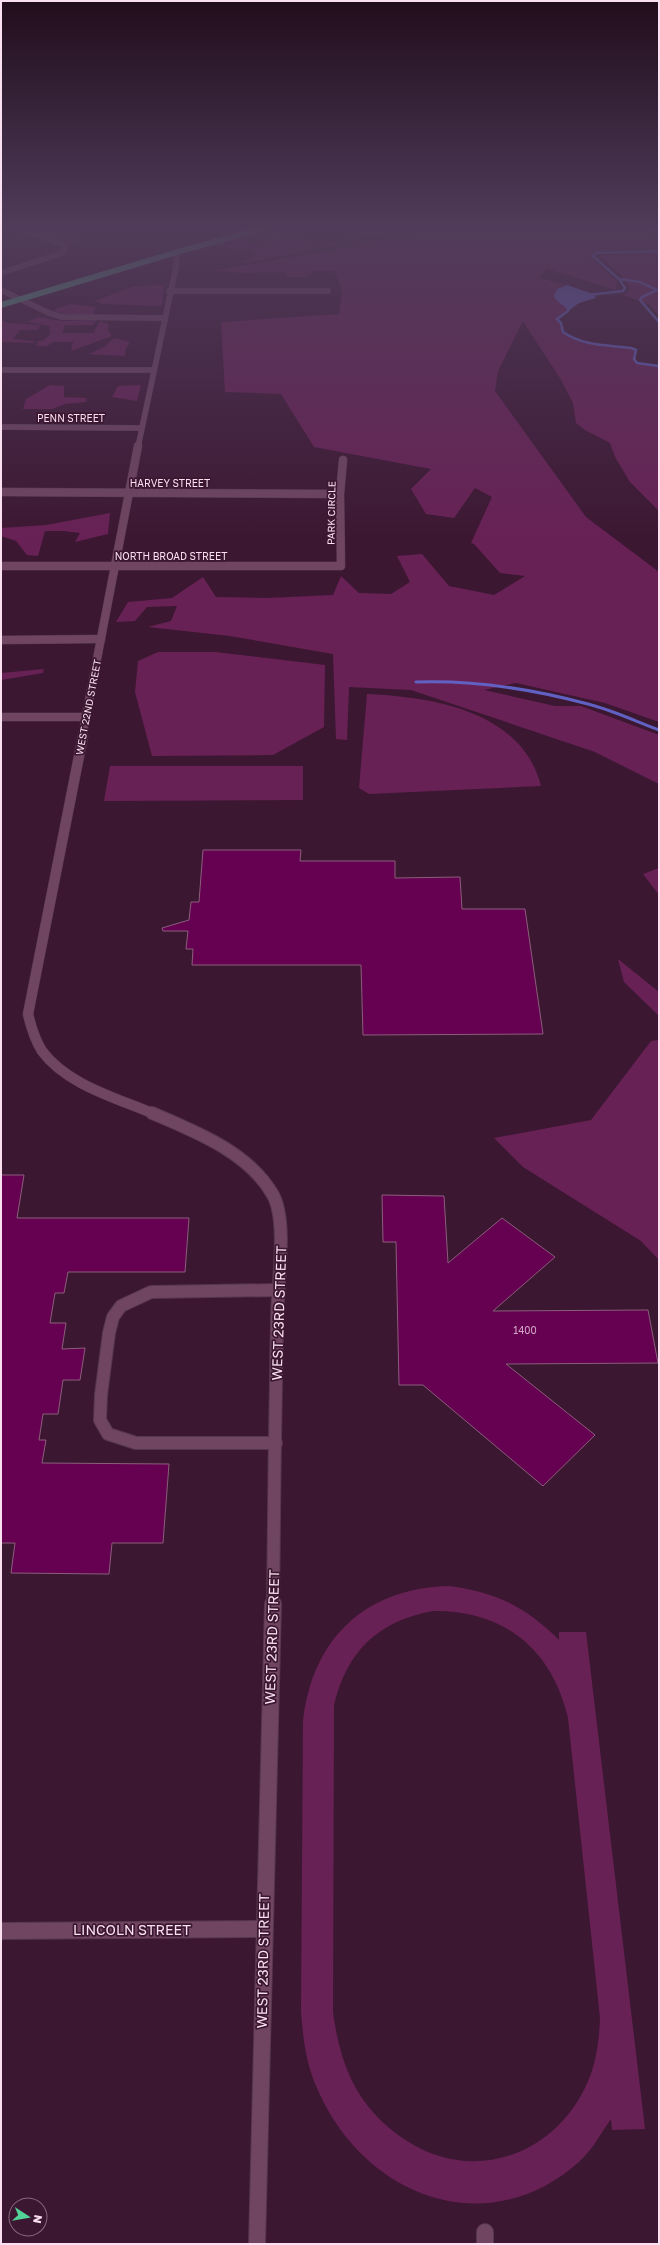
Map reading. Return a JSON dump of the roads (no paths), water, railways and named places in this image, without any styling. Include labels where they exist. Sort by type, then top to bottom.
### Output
[{"type":"street","name":"WEST 22ND STREET","points":[[137,1108],[82,1083],[55,1065],[41,1049],[33,1032],[28,1014],[116,566],[141,428],[162,329]]},
{"type":"street","points":[[1,370],[153,370]]},
{"type":"street","name":"PENN STREET","points":[[1,428],[141,428]]},
{"type":"street","name":"PARK CIRCLE","points":[[341,566],[340,494],[343,460]]},
{"type":"street","name":"HARVEY STREET","points":[[1,492],[340,494]]},
{"type":"street","name":"NORTH BROAD STREET","points":[[1,566],[341,566]]},
{"type":"street","points":[[1,640],[101,639]]},
{"type":"street","points":[[1,717],[86,717]]},
{"type":"street","name":"WEST 23RD STREET","points":[[137,1108],[193,1132],[228,1151],[252,1170],[273,1196],[281,1238],[278,1290],[276,1443],[257,2244]]},
{"type":"street","points":[[276,1443],[136,1443],[108,1434],[100,1420],[101,1395],[109,1333],[114,1317],[121,1306],[151,1292],[278,1290]]},
{"type":"street","name":"LINCOLN STREET","points":[[1,1931],[264,1929]]},
{"type":"waterway","points":[[562,329],[563,332],[579,340],[631,348],[636,350],[634,359],[637,363],[659,366]]},
{"type":"waterway","points":[[416,682],[459,682],[481,684],[546,694],[597,706],[659,730]]}]
